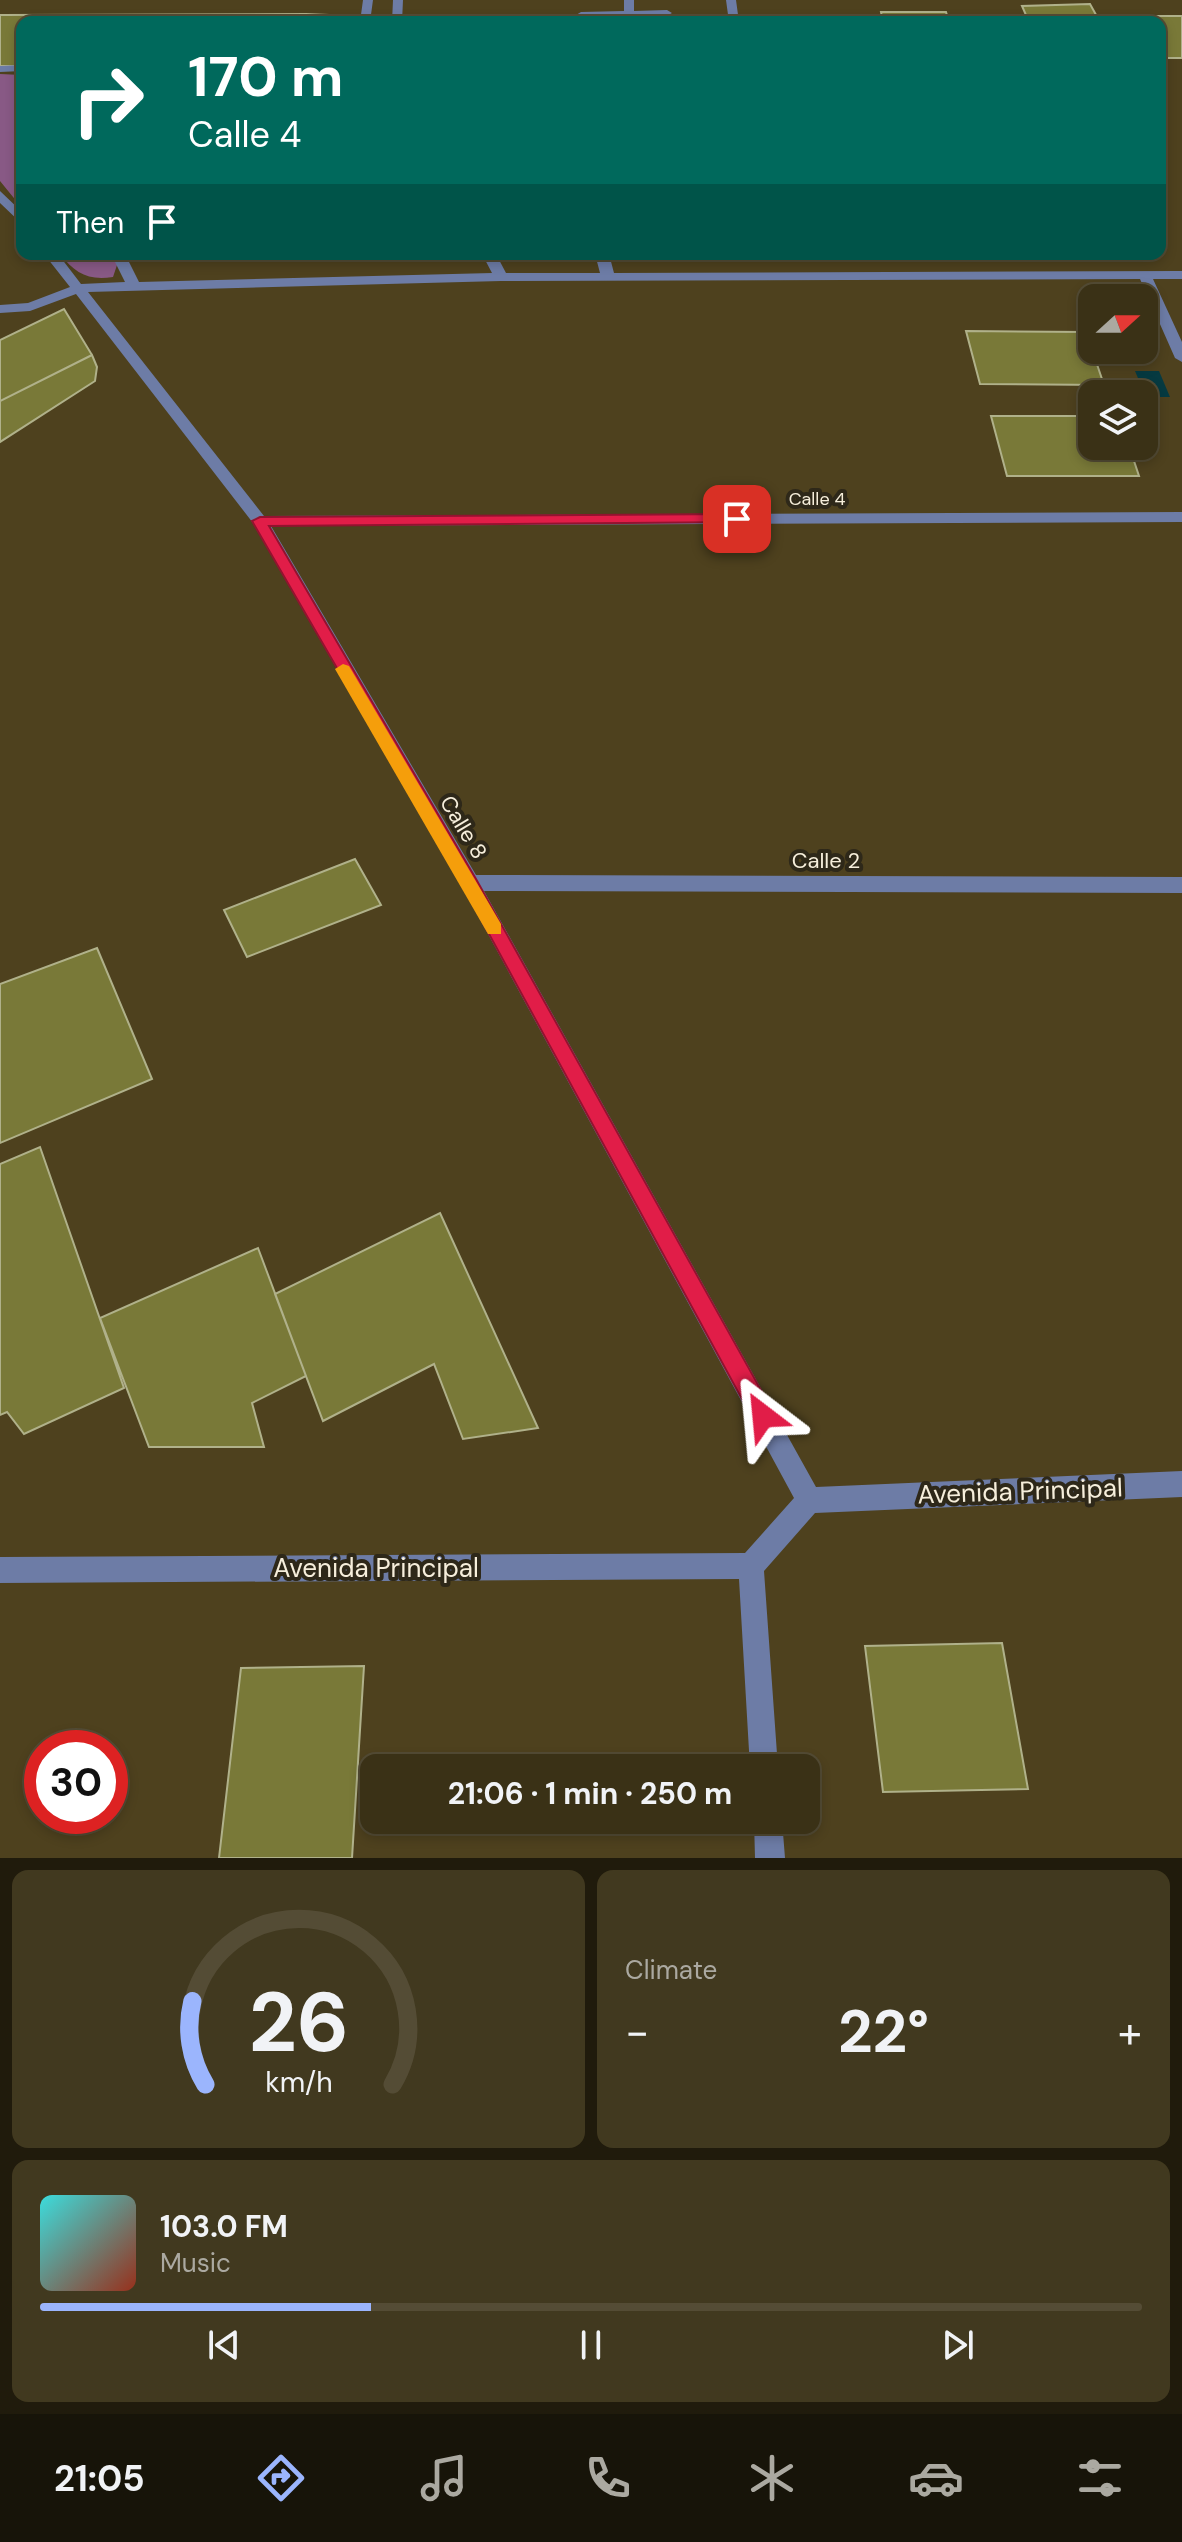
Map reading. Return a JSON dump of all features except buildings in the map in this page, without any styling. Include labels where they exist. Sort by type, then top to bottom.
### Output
[{"type":"street","points":[[629,0],[629,14]]},
{"type":"street","points":[[581,15],[667,13]]},
{"type":"street","name":"Calle 8","points":[[56,260],[260,521],[470,883],[809,1500]]},
{"type":"street","points":[[121,260],[134,286]]},
{"type":"street","points":[[492,260],[501,277]]},
{"type":"street","points":[[604,260],[608,276]]},
{"type":"street","points":[[0,309],[30,307],[80,288],[134,286],[501,277],[1182,275]]},
{"type":"street","points":[[1145,276],[1182,358]]},
{"type":"street","name":"Calle 4","points":[[260,521],[1182,517]]},
{"type":"street","name":"Calle 2","points":[[470,883],[1182,885]]},
{"type":"street","name":"Avenida Principal","points":[[809,1500],[1182,1484]]},
{"type":"street","points":[[763,1754],[751,1566],[809,1500]]},
{"type":"street","name":"Avenida Principal","points":[[0,1570],[751,1566]]},
{"type":"street","points":[[769,1834],[770,1858]]},
{"type":"shaded area","points":[[0,74],[16,75],[16,201],[0,181]]},
{"type":"shaded area","points":[[66,260],[126,260],[117,265],[113,277],[104,278],[83,274]]},
{"type":"water","points":[[1135,371],[1159,371],[1170,397],[1158,397],[1158,380],[1139,380]]},
{"type":"slow traffic","points":[[343,669],[495,929]]},
{"type":"route","points":[[737,519],[260,521],[361,700],[470,883],[763,1416]]}]
